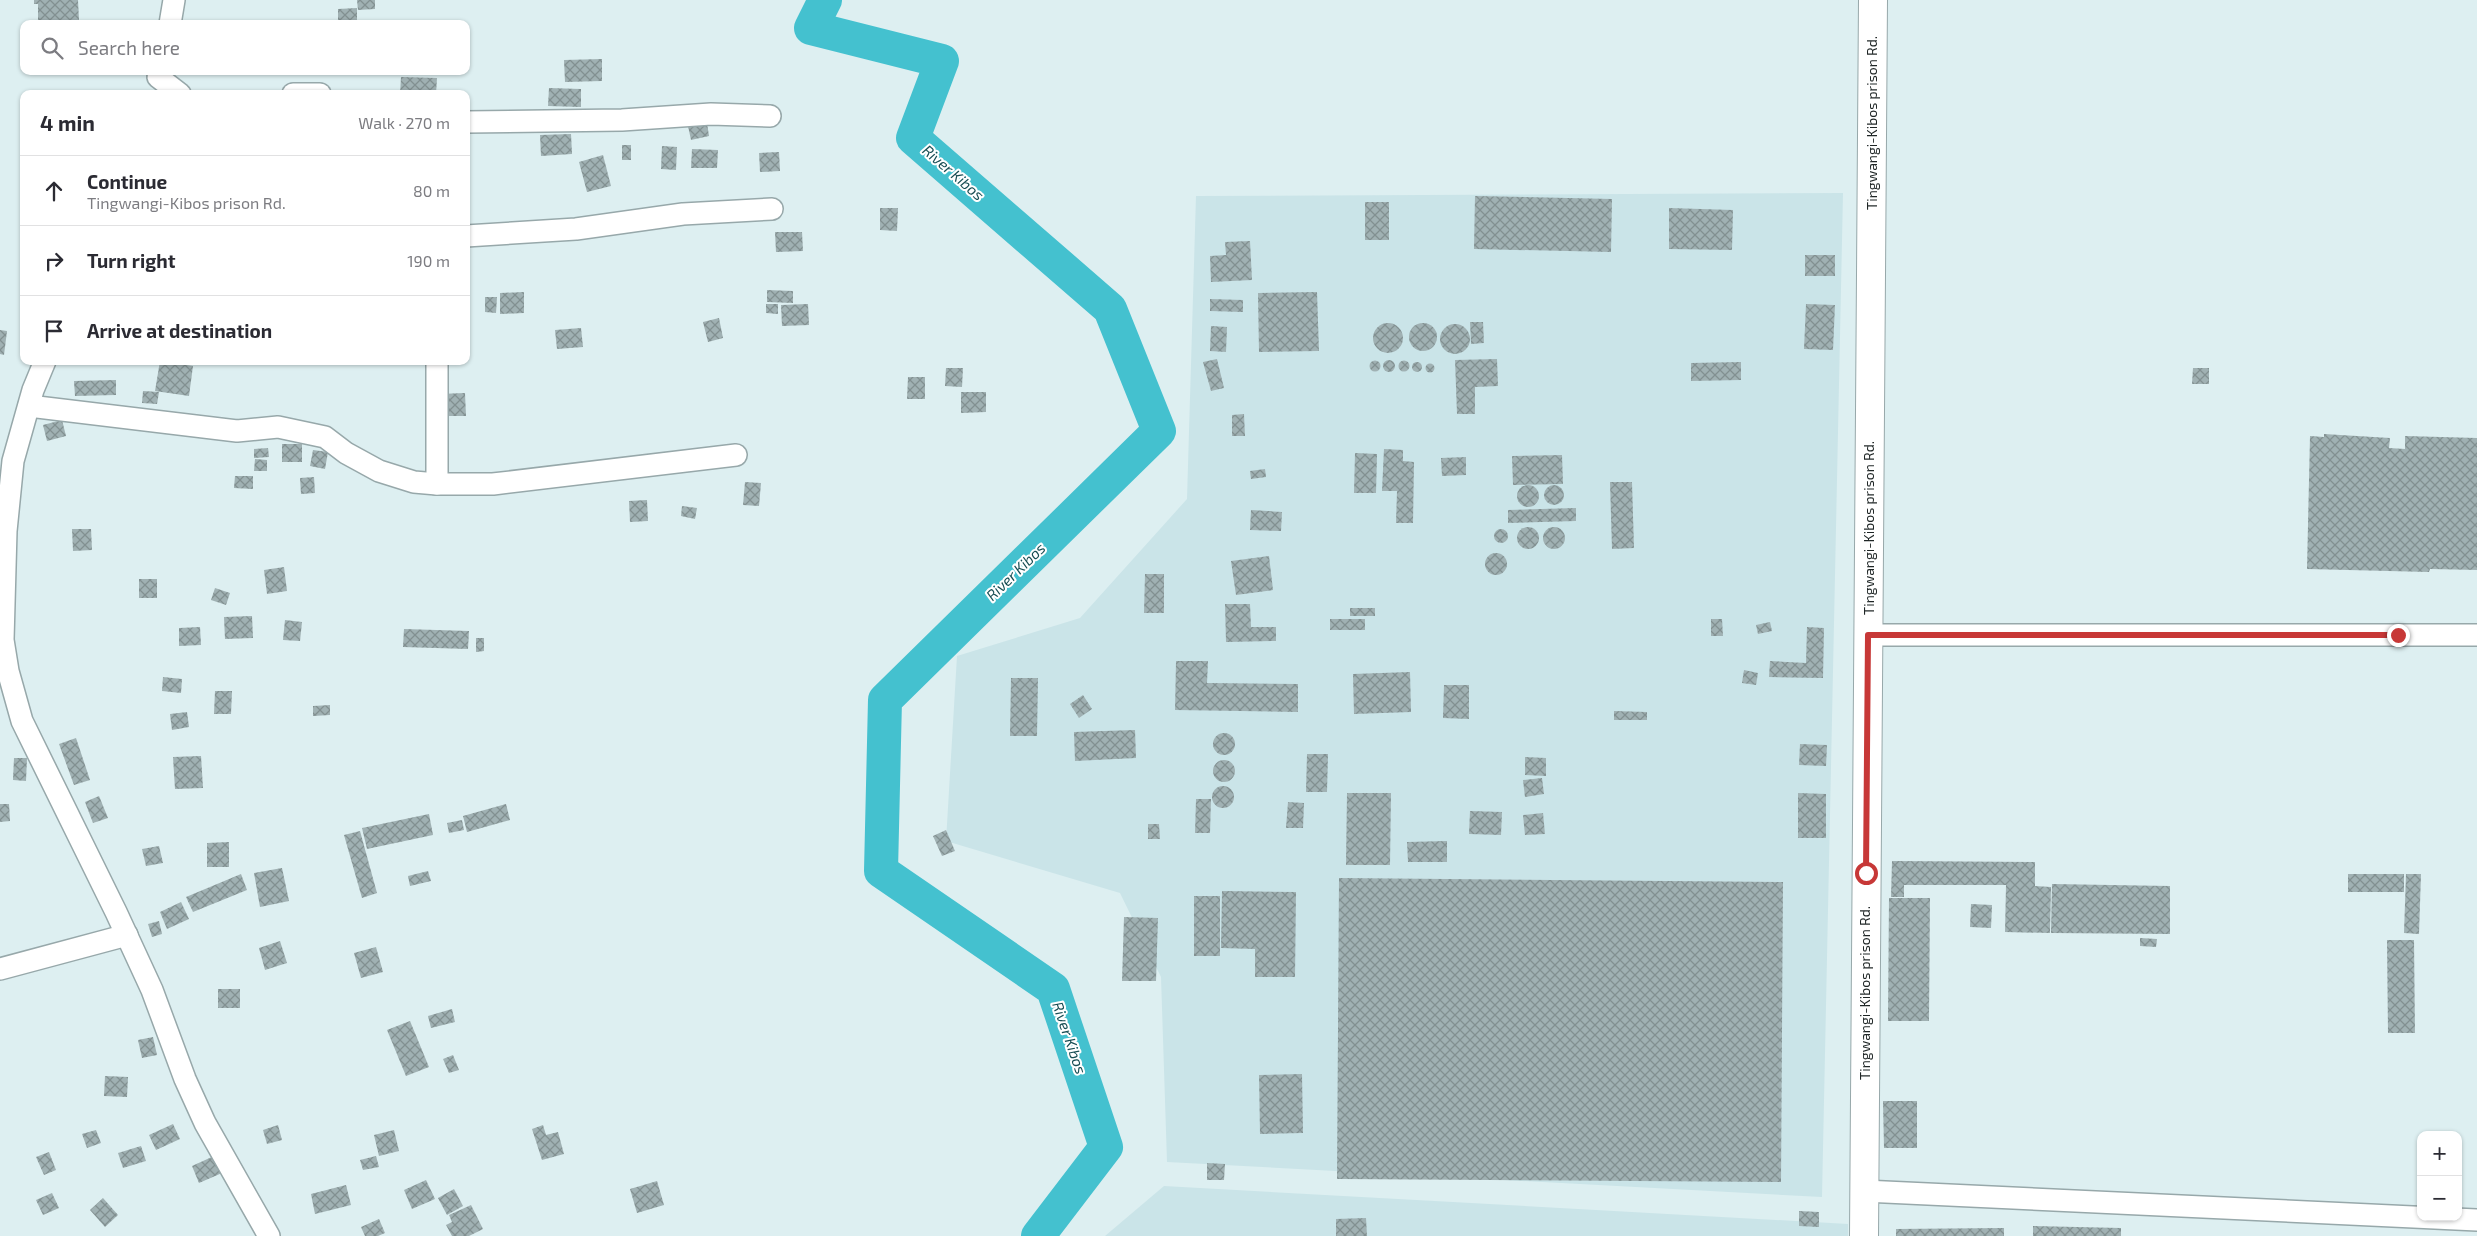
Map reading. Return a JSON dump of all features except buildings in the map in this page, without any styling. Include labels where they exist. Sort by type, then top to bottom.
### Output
[{"type":"street","points":[[171,20],[174,0]]},
{"type":"street","name":"Tingwangi-Kibos prison Rd.","points":[[1864,1236],[1873,0]]},
{"type":"street","points":[[157,81],[173,90]]},
{"type":"street","points":[[470,122],[622,120],[711,114],[770,116]]},
{"type":"street","points":[[470,236],[576,229],[683,214],[772,209]]},
{"type":"street","points":[[44,365],[13,461],[4,517],[3,640],[14,696],[22,721],[127,935],[205,1123],[269,1236]]},
{"type":"street","points":[[437,484],[438,365]]},
{"type":"street","points":[[29,406],[238,430],[278,427],[325,437],[346,453],[379,470],[414,482],[437,484],[493,484],[736,455]]},
{"type":"street","points":[[1868,635],[2477,635]]},
{"type":"street","points":[[0,968],[127,935]]},
{"type":"street","points":[[1864,1191],[2477,1220]]},
{"type":"shaded area","points":[[1843,193],[1822,1197],[1167,1162],[1161,977],[1120,893],[946,841],[957,656],[1080,618],[1187,499],[1196,196]]},
{"type":"shaded area","points":[[1164,1186],[1848,1224],[1848,1236],[1105,1236]]},
{"type":"waterway","name":"River Kibos","points":[[825,0],[811,28],[942,61],[913,138],[1110,309],[1159,431],[885,700],[881,871],[1053,989],[1106,1147],[1038,1236]]},
{"type":"route","points":[[1866,873],[1868,635],[2398,635]]}]
